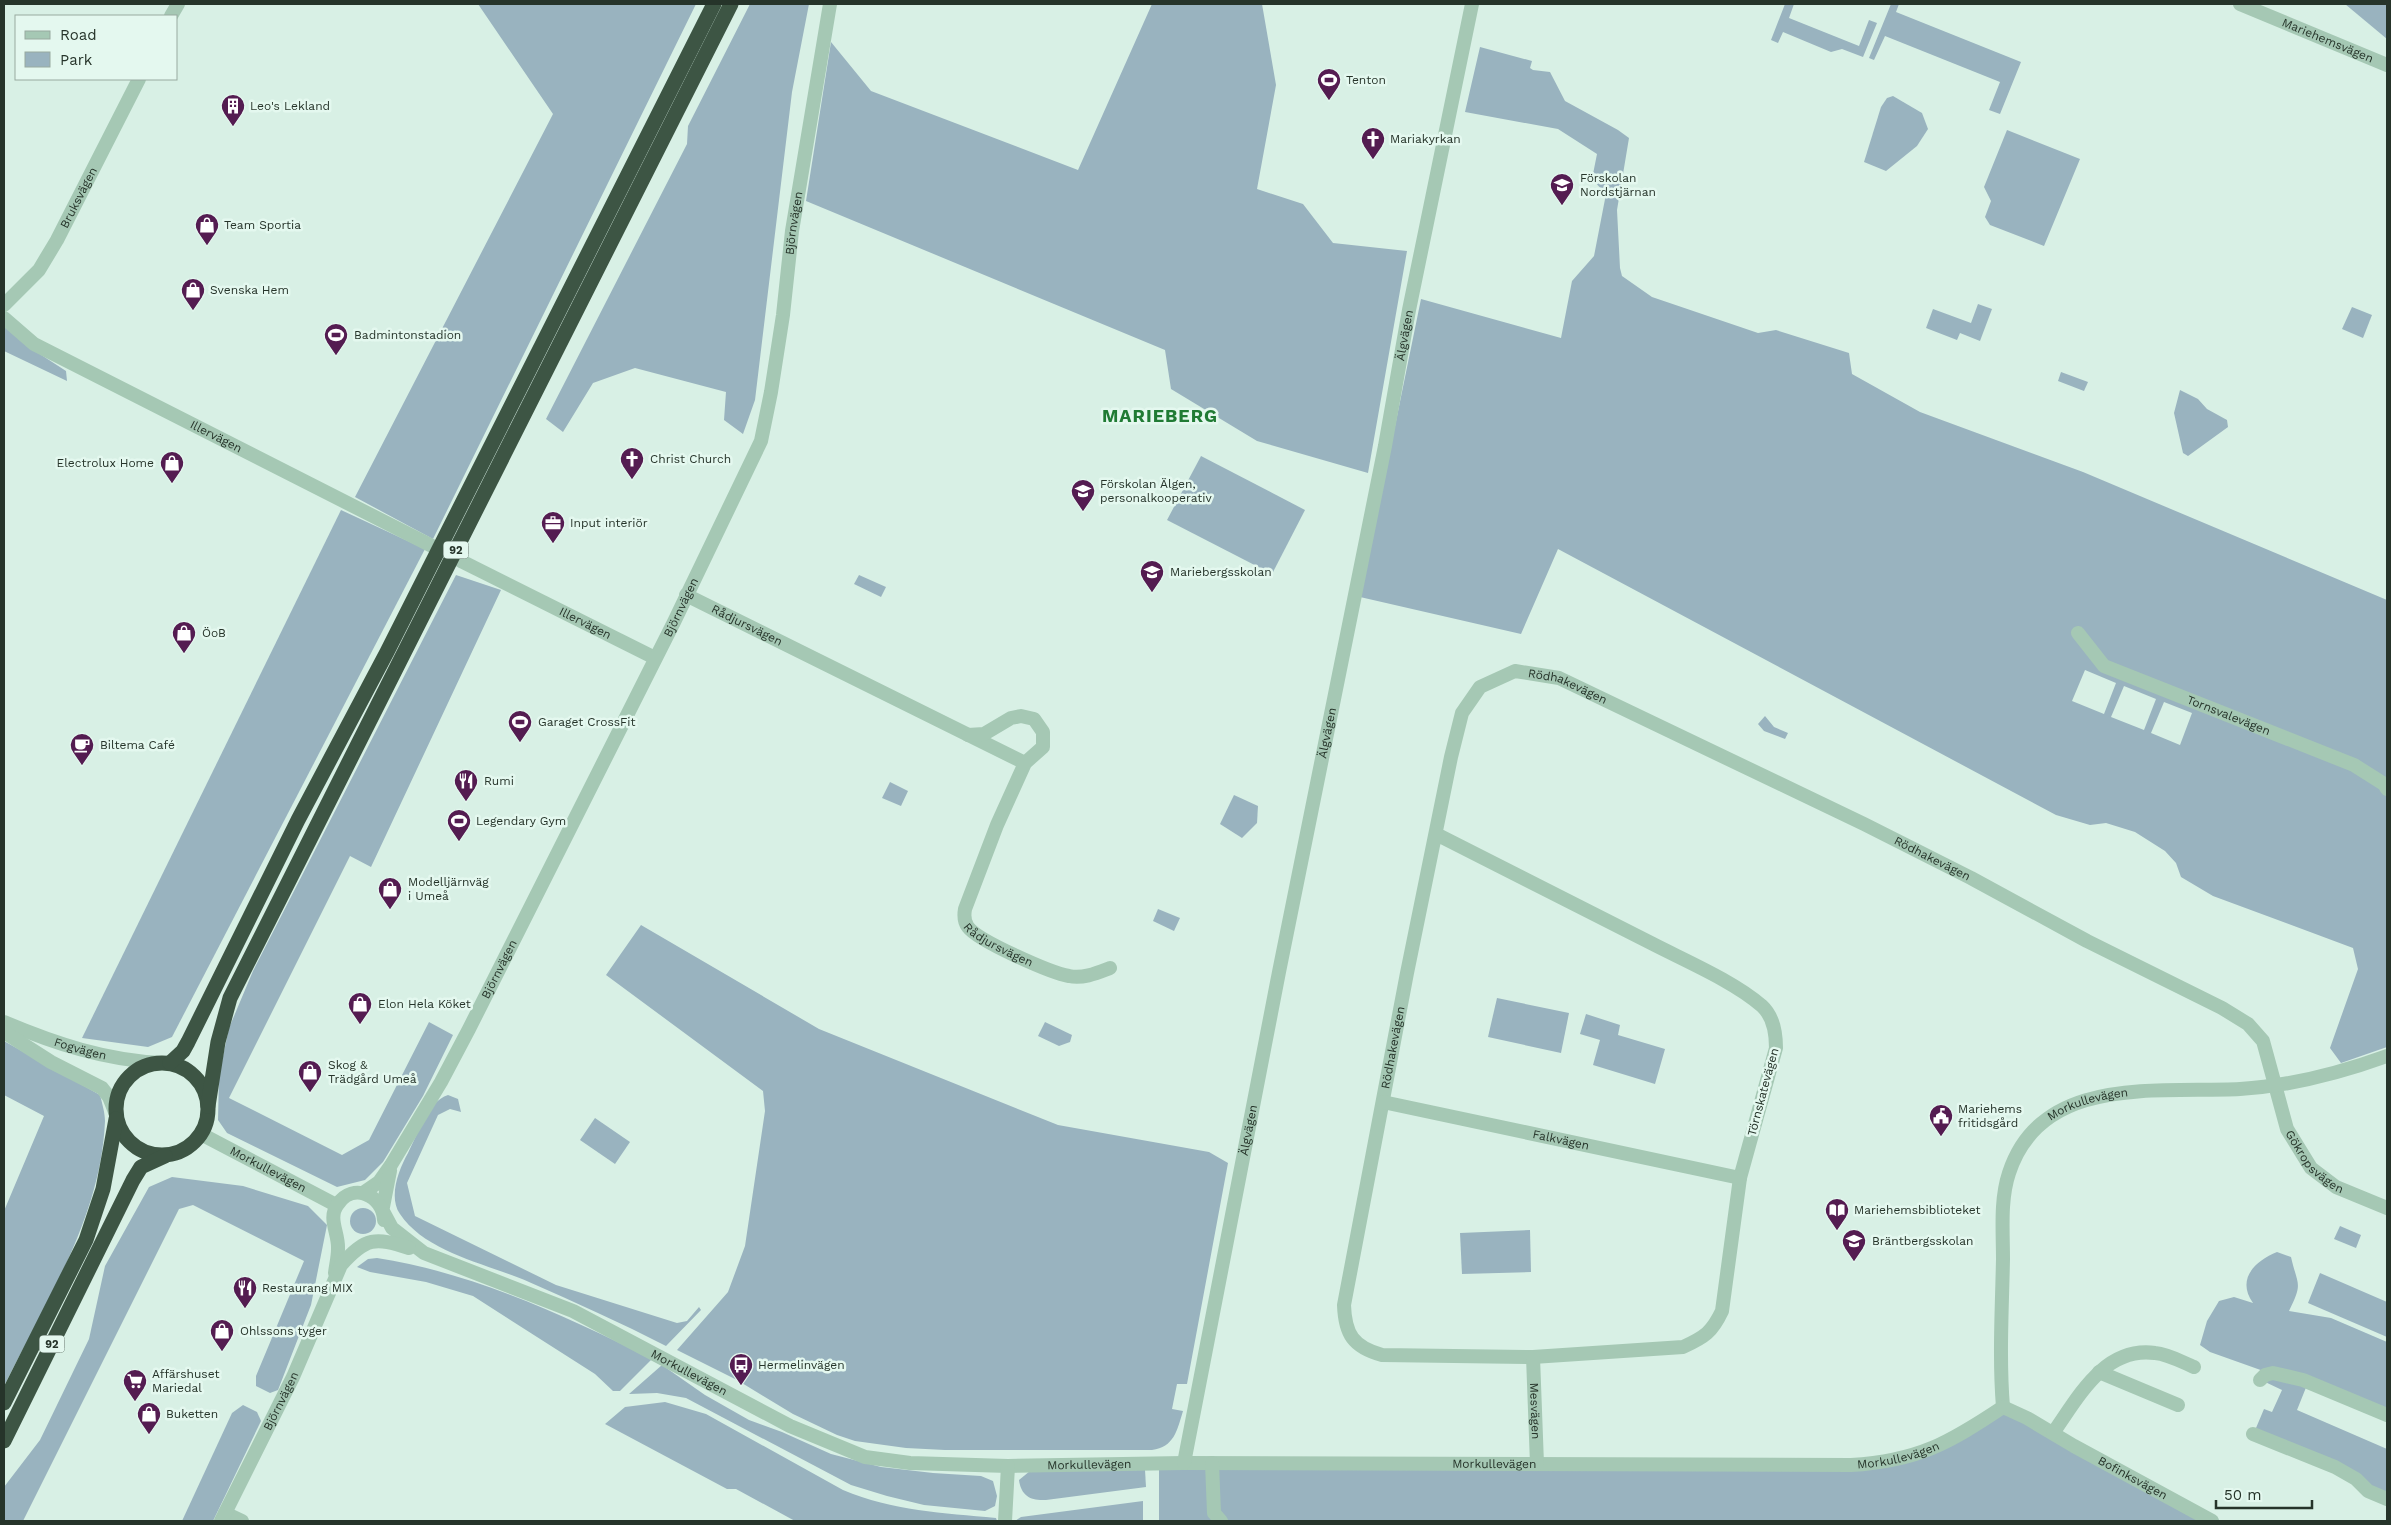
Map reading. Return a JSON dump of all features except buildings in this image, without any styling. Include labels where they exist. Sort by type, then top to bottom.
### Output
[{"type":"highway","name":"92","points":[[166,1063],[183,1051],[192,1035],[298,820],[387,652],[714,4]]},
{"type":"highway","name":"92","points":[[208,1106],[218,1042],[230,998],[731,4]]},
{"type":"highway","points":[[166,1063],[194,1075],[204,1089],[208,1106],[207,1120],[201,1134],[190,1146],[165,1156],[152,1155],[134,1146],[124,1137],[116,1115],[119,1090],[129,1076],[144,1066],[166,1063]]},
{"type":"highway","name":"92","points":[[4,1403],[86,1240],[103,1189],[116,1115]]},
{"type":"highway","name":"92","points":[[4,1441],[133,1180],[141,1167],[165,1156]]},
{"type":"street","name":"Björnvägen","points":[[334,1278],[338,1249],[337,1234],[333,1226],[333,1214],[336,1205],[349,1194],[363,1193],[379,1182],[441,1082],[655,658],[761,440],[773,382],[783,315],[792,231],[830,4]]},
{"type":"street","name":"Älgvägen","points":[[1184,1463],[1279,972],[1385,446],[1413,293],[1472,4]]},
{"type":"street","name":"Mariehemsvägen","points":[[2240,4],[2387,65]]},
{"type":"street","name":"Bruksvägen","points":[[4,305],[39,270],[57,240],[138,80]]},
{"type":"street","name":"Illervägen","points":[[4,318],[34,344],[434,547]]},
{"type":"street","name":"Illervägen","points":[[461,561],[655,658]]},
{"type":"street","name":"Rådjursvägen","points":[[686,595],[1025,763]]},
{"type":"street","name":"Tornsvalevägen","points":[[2078,633],[2104,666],[2354,766],[2384,784],[2387,789]]},
{"type":"street","name":"Rödhakevägen","points":[[1533,1357],[1382,1355],[1365,1350],[1353,1339],[1345,1324],[1344,1305],[1407,973],[1451,757],[1462,714],[1480,687],[1515,671],[1559,678],[1864,824],[1971,878],[2087,941],[2222,1008],[2248,1024],[2263,1041],[2276,1085]]},
{"type":"street","name":"Rådjursvägen","points":[[968,735],[984,734],[1011,718],[1021,716],[1034,719],[1043,732],[1043,747],[1025,763],[997,825],[966,906],[964,918],[968,928],[979,937],[1044,968],[1070,976],[1090,975],[1110,968]]},
{"type":"street","name":"Törnskatevägen","points":[[1436,834],[1739,990],[1762,1007],[1770,1016],[1776,1032],[1776,1048],[1740,1178],[1722,1311],[1715,1327],[1703,1338],[1684,1348],[1533,1357]]},
{"type":"street","name":"Fogvägen","points":[[4,1022],[71,1048],[137,1062],[166,1063]]},
{"type":"street","name":"Fogvägen","points":[[4,1032],[52,1062],[102,1088],[109,1097],[116,1115]]},
{"type":"street","name":"Morkullevägen","points":[[384,1210],[392,1228],[424,1253],[573,1310],[790,1426],[832,1445],[865,1457],[910,1463],[1008,1466],[1184,1463],[1878,1464],[1913,1456],[1951,1441],[2003,1407],[2000,1362],[2004,1200],[2009,1173],[2029,1135],[2056,1111],[2081,1100],[2108,1095],[2192,1089],[2240,1089],[2276,1085],[2348,1070],[2387,1056]]},
{"type":"street","name":"Gökropsvägen","points":[[2276,1085],[2280,1110],[2287,1129],[2311,1168],[2336,1187],[2387,1208]]},
{"type":"street","name":"Falkvägen","points":[[1383,1102],[1740,1178]]},
{"type":"street","name":"Morkullevägen","points":[[201,1134],[336,1205]]},
{"type":"street","name":"Björnvägen","points":[[223,1517],[293,1376],[341,1265],[351,1254],[381,1232],[391,1165]]},
{"type":"street","points":[[363,1193],[372,1196],[384,1210]]},
{"type":"street","points":[[337,1234],[346,1242],[354,1245],[389,1241],[424,1253]]},
{"type":"street","points":[[2053,1434],[2099,1372],[2108,1363],[2138,1353],[2155,1352],[2194,1367]]},
{"type":"street","name":"Mesvägen","points":[[1533,1357],[1537,1464]]},
{"type":"street","points":[[2099,1372],[2178,1405]]},
{"type":"street","points":[[2260,1380],[2265,1375],[2273,1374],[2303,1380],[2387,1415]]},
{"type":"street","name":"Bofinksvägen","points":[[2003,1407],[2212,1521]]},
{"type":"street","points":[[2253,1434],[2335,1467],[2356,1479],[2368,1491],[2387,1499]]},
{"type":"street","points":[[1212,1463],[1214,1512],[1221,1521]]},
{"type":"street","points":[[1005,1521],[1008,1466]]},
{"type":"street","points":[[223,1517],[242,1521]]},
{"type":"green space","points":[[478,4],[696,4],[433,539],[355,497],[553,114]]},
{"type":"green space","points":[[750,4],[809,4],[792,92],[755,400],[743,434],[724,420],[726,392],[635,368],[593,383],[563,432],[546,419],[687,144],[688,126]]},
{"type":"green space","points":[[1152,4],[1262,4],[1276,85],[1257,189],[1303,204],[1333,243],[1407,251],[1368,473],[1257,441],[1171,389],[1165,350],[806,201],[831,42],[871,91],[1078,170]]},
{"type":"green space","points":[[1785,4],[1794,4],[1789,18],[1859,46],[1869,20],[1877,23],[1863,57],[1842,49],[1831,52],[1783,32],[1778,43],[1771,40]]},
{"type":"green space","points":[[1891,4],[1899,4],[1896,12],[2021,62],[2000,114],[1989,110],[2000,82],[1885,36],[1874,60],[1869,58]]},
{"type":"green space","points":[[2345,4],[2387,4],[2387,39]]},
{"type":"green space","points":[[1480,47],[1532,61],[1530,68],[1533,70],[1550,72],[1565,101],[1629,138],[1617,210],[1620,268],[1622,276],[1652,297],[1758,333],[1776,330],[1849,353],[1852,374],[1920,412],[2083,472],[2387,600],[2387,1047],[2341,1063],[2330,1048],[2358,969],[2353,948],[2213,896],[2181,877],[2176,863],[2165,851],[2135,832],[2106,823],[2090,825],[2056,815],[1558,549],[1521,634],[1360,597],[1421,299],[1561,338],[1572,281],[1594,256],[1606,194],[1592,179],[1597,154],[1558,129],[1465,112]],"holes":[[[2085,670],[2116,683],[2104,714],[2072,701]],[[2124,686],[2156,699],[2144,730],[2111,717]],[[2164,702],[2192,713],[2180,745],[2151,733]]]},
{"type":"green space","points":[[1893,96],[1922,113],[1928,129],[1917,146],[1886,171],[1864,162],[1881,107],[1887,98]]},
{"type":"green space","points":[[2007,130],[2080,159],[2044,246],[1990,225],[1985,217],[1991,201],[1984,187]]},
{"type":"green space","points":[[1978,304],[1992,309],[1980,341],[1960,333],[1957,340],[1926,328],[1933,309],[1971,323]]},
{"type":"green space","points":[[2352,307],[2372,315],[2363,338],[2342,329]]},
{"type":"green space","points":[[4,322],[29,347],[66,371],[67,381],[4,351]]},
{"type":"green space","points":[[2061,372],[2088,382],[2084,391],[2058,381]]},
{"type":"green space","points":[[2180,390],[2198,399],[2207,409],[2227,420],[2228,427],[2188,456],[2183,453],[2174,413]]},
{"type":"green space","points":[[1201,456],[1305,510],[1272,574],[1167,520]]},
{"type":"green space","points":[[341,510],[425,549],[172,1037],[148,1047],[82,1038]]},
{"type":"green space","points":[[456,575],[501,590],[371,867],[350,856],[229,1098],[342,1155],[369,1140],[429,1022],[453,1035],[423,1096],[383,1162],[365,1180],[337,1187],[227,1133],[218,1120],[219,1075],[229,1028],[253,971]]},
{"type":"green space","points":[[859,575],[886,587],[881,597],[854,584]]},
{"type":"green space","points":[[1765,716],[1774,727],[1788,733],[1785,739],[1764,731],[1758,724]]},
{"type":"green space","points":[[890,782],[908,791],[901,806],[882,798]]},
{"type":"green space","points":[[1234,795],[1258,806],[1257,823],[1242,838],[1220,824]]},
{"type":"green space","points":[[1158,909],[1180,918],[1174,931],[1153,921]]},
{"type":"green space","points":[[641,925],[819,1029],[1058,1125],[1209,1152],[1228,1163],[1187,1384],[1177,1384],[1172,1409],[1183,1411],[1174,1437],[1170,1442],[1152,1450],[945,1450],[906,1448],[855,1441],[837,1435],[793,1414],[737,1380],[677,1350],[728,1292],[745,1246],[765,1111],[763,1091],[606,975]]},
{"type":"green space","points":[[1497,998],[1569,1013],[1561,1053],[1488,1037]]},
{"type":"green space","points":[[1586,1014],[1620,1025],[1618,1035],[1665,1049],[1655,1084],[1593,1065],[1600,1040],[1580,1034]]},
{"type":"green space","points":[[1045,1022],[1072,1035],[1070,1042],[1059,1046],[1038,1036]]},
{"type":"green space","points":[[4,1041],[100,1095],[105,1121],[101,1157],[82,1225],[69,1258],[4,1386],[4,1211],[44,1116],[4,1095]]},
{"type":"green space","points":[[448,1095],[458,1099],[461,1112],[450,1109],[438,1115],[407,1183],[415,1216],[556,1285],[677,1323],[687,1321],[699,1307],[701,1310],[666,1346],[529,1282],[441,1248],[425,1239],[411,1227],[400,1214],[395,1200],[398,1175],[429,1111],[434,1104]]},
{"type":"green space","points":[[595,1118],[630,1142],[615,1164],[580,1140]]},
{"type":"green space","points":[[172,1177],[243,1186],[308,1206],[327,1225],[311,1305],[278,1390],[270,1393],[256,1386],[256,1376],[304,1261],[193,1205],[179,1209],[23,1521],[4,1521],[4,1487],[40,1440],[89,1339],[105,1266],[149,1187]]},
{"type":"green space","points":[[363,1208],[372,1212],[376,1221],[372,1230],[363,1234],[354,1230],[350,1221],[354,1212]]},
{"type":"green space","points":[[2340,1226],[2361,1235],[2356,1248],[2334,1239]]},
{"type":"green space","points":[[1530,1230],[1531,1272],[1462,1274],[1460,1233]]},
{"type":"green space","points":[[2277,1252],[2291,1257],[2298,1284],[2296,1295],[2289,1311],[2331,1318],[2387,1342],[2387,1415],[2210,1352],[2200,1345],[2207,1321],[2219,1301],[2234,1297],[2253,1303],[2246,1286],[2250,1272],[2262,1260]]},
{"type":"green space","points":[[377,1258],[448,1274],[483,1285],[553,1312],[652,1359],[620,1391],[613,1391],[595,1374],[473,1296],[426,1282],[370,1272],[357,1267],[368,1259]]},
{"type":"green space","points":[[2320,1273],[2387,1302],[2387,1337],[2308,1303]]},
{"type":"green space","points":[[662,1365],[705,1395],[749,1420],[782,1432],[831,1454],[881,1467],[981,1476],[993,1481],[997,1496],[995,1506],[985,1511],[924,1505],[851,1485],[686,1398],[657,1393],[629,1394]]},
{"type":"green space","points":[[2269,1376],[2307,1385],[2297,1410],[2387,1449],[2387,1496],[2257,1430],[2256,1428],[2264,1409],[2272,1412],[2282,1390],[2263,1381]]},
{"type":"green space","points":[[665,1402],[706,1414],[843,1490],[862,1497],[899,1507],[996,1518],[997,1521],[795,1521],[736,1489],[727,1489],[605,1424],[625,1407]]},
{"type":"green space","points":[[243,1405],[257,1412],[261,1421],[213,1521],[182,1521],[232,1413]]},
{"type":"green space","points":[[2003,1407],[2212,1521],[1159,1521],[1159,1463],[1738,1464],[1913,1456]]},
{"type":"green space","points":[[1145,1470],[1146,1487],[1046,1500],[1036,1500],[1024,1494],[1019,1480],[1030,1471]]},
{"type":"green space","points":[[1143,1501],[1143,1521],[1015,1521],[1021,1517]]},
{"type":"place","name":"Tenton","points":[[1329,101]]},
{"type":"place","name":"Leo's Lekland","points":[[233,127]]},
{"type":"place","name":"Mariakyrkan","points":[[1373,160]]},
{"type":"place","name":"Förskolan Nordstjärnan","points":[[1562,206]]},
{"type":"place","name":"Team Sportia","points":[[207,246]]},
{"type":"place","name":"Svenska Hem","points":[[193,311]]},
{"type":"place","name":"Badmintonstadion","points":[[336,356]]},
{"type":"place","name":"Christ Church","points":[[632,480]]},
{"type":"place","name":"Electrolux Home","points":[[172,484]]},
{"type":"place","name":"Förskolan Älgen, personalkooperativ","points":[[1083,512]]},
{"type":"place","name":"Input interiör","points":[[553,544]]},
{"type":"place","name":"Mariebergsskolan","points":[[1152,593]]},
{"type":"place","name":"ÖoB","points":[[184,654]]},
{"type":"place","name":"Garaget CrossFit","points":[[520,743]]},
{"type":"place","name":"Biltema Café","points":[[82,766]]},
{"type":"place","name":"Rumi","points":[[466,802]]},
{"type":"place","name":"Legendary Gym","points":[[459,842]]},
{"type":"place","name":"Modelljärnväg i Umeå","points":[[390,910]]},
{"type":"place","name":"Elon Hela Köket","points":[[360,1025]]},
{"type":"place","name":"Skog & Trädgård Umeå","points":[[310,1093]]},
{"type":"place","name":"Mariehems fritidsgård","points":[[1941,1137]]},
{"type":"place","name":"Mariehemsbiblioteket","points":[[1837,1231]]},
{"type":"place","name":"Bräntbergsskolan","points":[[1854,1262]]},
{"type":"place","name":"Restaurang MIX","points":[[245,1309]]},
{"type":"place","name":"Ohlssons tyger","points":[[222,1352]]},
{"type":"place","name":"Hermelinvägen","points":[[741,1386]]},
{"type":"place","name":"Affärshuset Mariedal","points":[[135,1402]]},
{"type":"place","name":"Buketten","points":[[149,1435]]},
{"type":"district","name":"MARIEBERG","points":[[1160,415]]}]
